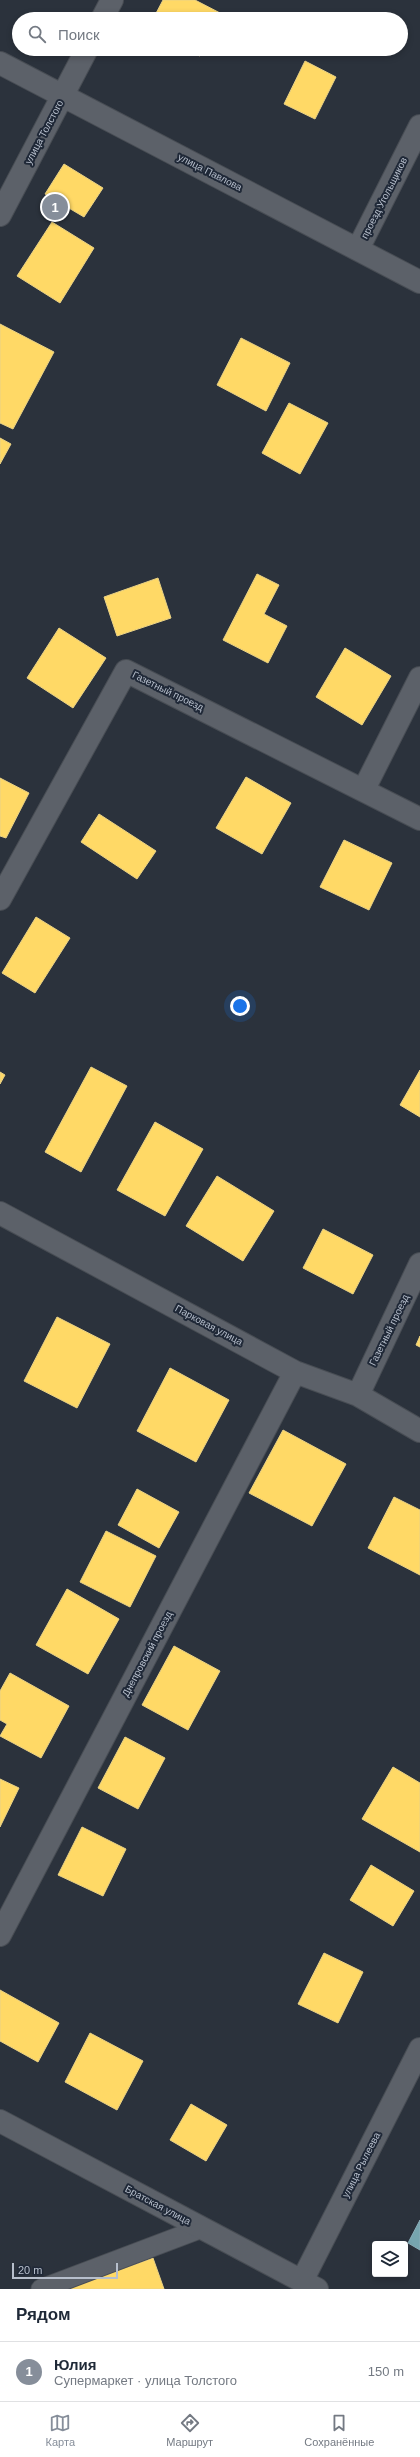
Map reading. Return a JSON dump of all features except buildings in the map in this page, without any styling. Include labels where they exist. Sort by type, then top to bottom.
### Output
[{"type":"street","points":[[106,12],[112,0]]},
{"type":"street","name":"улица Толстого","points":[[0,214],[83,56]]},
{"type":"street","name":"улица Павлова","points":[[0,64],[420,282]]},
{"type":"street","name":"проезд Угольщиков","points":[[358,249],[420,126]]},
{"type":"street","name":"Газетный проезд","points":[[0,899],[126,671],[364,789],[420,819]]},
{"type":"street","points":[[364,789],[420,678]]},
{"type":"street","name":"Парковая улица","points":[[0,1213],[295,1372],[358,1395],[420,1431]]},
{"type":"street","name":"Газетный проезд","points":[[358,1395],[420,1264]]},
{"type":"street","name":"Днепровский проезд","points":[[0,1935],[295,1372]]},
{"type":"street","name":"улица Рылеева","points":[[309,2285],[420,2049]]},
{"type":"street","name":"Братская улица","points":[[0,2121],[309,2285]]},
{"type":"lane","points":[[41,2289],[202,2228]]},
{"type":"place","name":"Юлия","points":[[55,207]]}]
